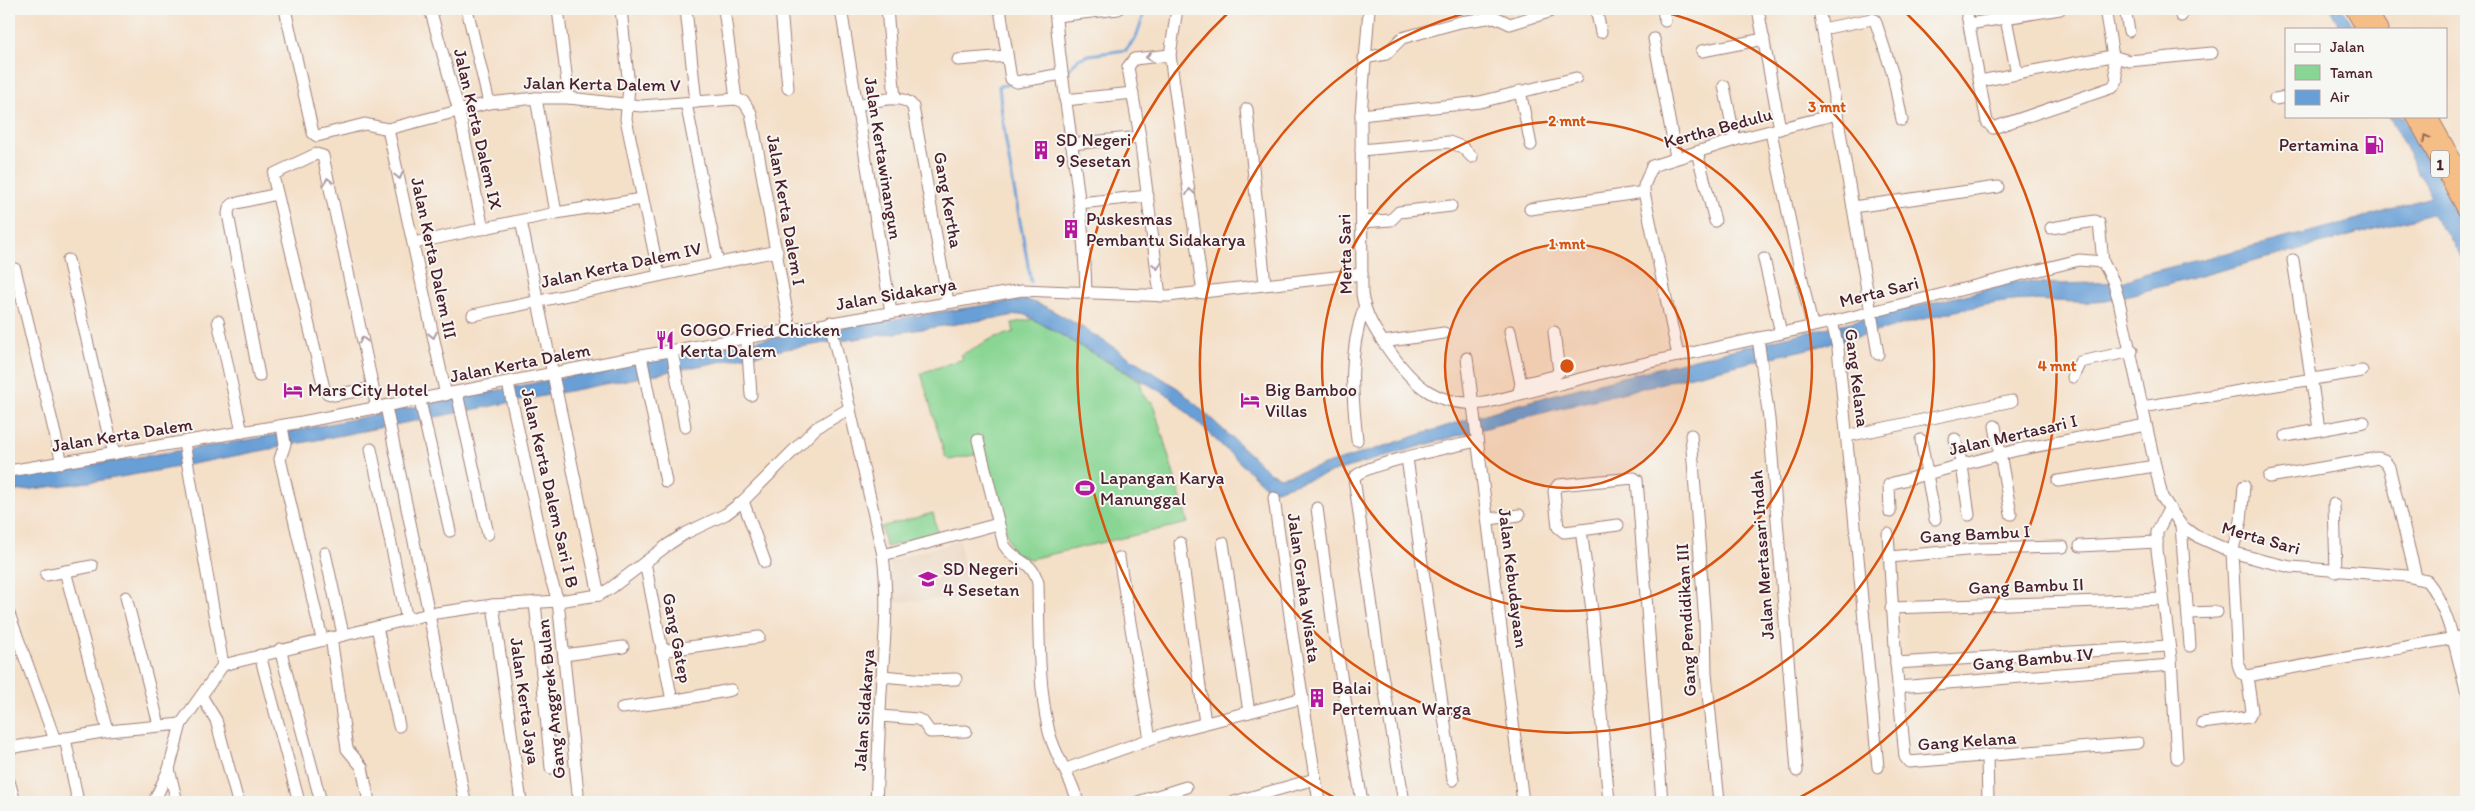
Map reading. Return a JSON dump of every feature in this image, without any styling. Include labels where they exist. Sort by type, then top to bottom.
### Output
[{"type":"highway","points":[[2353,9],[2363,28]]},
{"type":"highway","points":[[2368,9],[2379,28]]},
{"type":"highway","name":"1","points":[[2415,118],[2466,211]]},
{"type":"highway","name":"1","points":[[2430,118],[2466,182]]},
{"type":"street","name":"Jalan Kerta Dalem V","points":[[285,9],[315,136],[365,124],[388,129],[489,103],[536,98],[569,98],[641,106],[740,100]]},
{"type":"street","name":"Jalan Kerta Dalem IX","points":[[430,9],[459,111],[483,229]]},
{"type":"street","points":[[467,9],[489,103]]},
{"type":"street","points":[[558,9],[569,98]]},
{"type":"street","points":[[621,9],[629,88],[626,119],[658,275]]},
{"type":"street","points":[[686,9],[691,103],[718,263]]},
{"type":"street","name":"Jalan Kerta Dalem I","points":[[724,9],[740,100],[751,113],[790,329]]},
{"type":"street","points":[[781,9],[788,88]]},
{"type":"street","name":"Jalan Kertawinangun","points":[[841,9],[890,312]]},
{"type":"street","points":[[857,105],[895,99],[887,9]]},
{"type":"street","points":[[1000,9],[1011,79],[1014,82],[1062,74]]},
{"type":"street","points":[[1086,293],[1085,252],[1065,100],[1056,12],[1118,9]]},
{"type":"street","points":[[1177,9],[1170,55],[1203,293]]},
{"type":"street","name":"Merta Sari","points":[[1369,9],[1361,115],[1364,308],[1383,342],[1406,375],[1420,387],[1473,409],[1520,389],[1758,340],[1812,326],[1832,324],[2080,260],[2103,262],[2113,280],[2132,351],[2162,497],[2168,509],[2181,525],[2194,535],[2232,552],[2291,567],[2416,577]]},
{"type":"street","points":[[1596,9],[1601,32]]},
{"type":"street","points":[[1663,9],[1665,21]]},
{"type":"street","points":[[1758,9],[1764,39],[1776,133],[1812,326]]},
{"type":"street","points":[[1819,9],[1878,354]]},
{"type":"street","points":[[1966,9],[1987,122],[1992,128],[2113,87],[2116,80],[2105,9]]},
{"type":"street","points":[[1969,24],[2005,13],[2060,9]]},
{"type":"street","points":[[2125,9],[2129,31]]},
{"type":"street","points":[[1364,58],[1386,54],[1396,47],[1402,38],[1460,22],[1495,17],[1510,24],[1549,12]]},
{"type":"street","points":[[2005,13],[2017,74]]},
{"type":"street","points":[[1822,29],[1872,18],[1875,20],[1893,75],[1902,120]]},
{"type":"street","points":[[1654,39],[1676,157]]},
{"type":"street","points":[[1702,51],[1764,39]]},
{"type":"street","points":[[1980,81],[2112,56],[2129,61],[2212,53]]},
{"type":"street","points":[[1160,296],[1140,137],[1128,67],[1130,62],[1139,58],[1170,55]]},
{"type":"street","points":[[958,60],[1006,56]]},
{"type":"street","points":[[1361,115],[1480,102],[1576,78]]},
{"type":"street","points":[[1724,86],[1735,140]]},
{"type":"street","points":[[1520,91],[1531,145]]},
{"type":"street","points":[[1065,100],[1133,93]]},
{"type":"street","points":[[536,98],[556,213]]},
{"type":"street","name":"Gang Kertha","points":[[895,99],[912,104],[948,302]]},
{"type":"street","points":[[1247,108],[1265,284]]},
{"type":"street","name":"Kertha Bedulu","points":[[1678,356],[1644,192],[1644,186],[1652,166],[1735,140],[1776,133],[1837,114]]},
{"type":"street","name":"Jalan Kerta Dalem III","points":[[388,129],[414,243],[453,395],[464,418],[488,534]]},
{"type":"street","points":[[1071,144],[1140,137]]},
{"type":"street","points":[[1361,150],[1449,142],[1462,147],[1472,157]]},
{"type":"street","points":[[1697,152],[1714,221]]},
{"type":"street","points":[[373,388],[334,395],[325,391],[277,194],[274,174],[316,154],[322,154],[373,388],[383,408],[390,430],[429,614],[465,802]]},
{"type":"street","points":[[1853,207],[1998,187]]},
{"type":"street","points":[[1530,209],[1644,192]]},
{"type":"street","points":[[259,376],[228,214],[229,208],[233,204],[277,194]]},
{"type":"street","points":[[1079,203],[1148,196]]},
{"type":"street","points":[[414,243],[556,213],[642,199]]},
{"type":"street","points":[[1362,222],[1391,220],[1399,212],[1451,206]]},
{"type":"street","points":[[521,221],[599,595]]},
{"type":"street","points":[[2051,228],[2095,221],[2099,223],[2103,262]]},
{"type":"street","name":"Jalan Kerta Dalem IV","points":[[473,315],[539,303],[776,250]]},
{"type":"street","points":[[1764,259],[1781,333]]},
{"type":"street","points":[[68,260],[114,454]]},
{"type":"street","points":[[2293,260],[2319,429]]},
{"type":"street","points":[[15,269],[62,463]]},
{"type":"street","name":"Jalan Sidakarya","points":[[876,802],[887,613],[883,555],[834,346],[831,325],[890,312],[1022,290],[1160,296],[1203,293],[1265,284],[1362,274]]},
{"type":"street","points":[[1358,440],[1352,374],[1355,334],[1364,308]]},
{"type":"street","points":[[218,321],[242,432]]},
{"type":"street","name":"Gang Kelana","points":[[1832,324],[1838,348],[1878,767]]},
{"type":"street","name":"Jalan Kerta Dalem","points":[[9,471],[185,445],[242,432],[283,428],[672,352],[748,339],[790,329],[831,325]]},
{"type":"street","points":[[1510,331],[1520,389],[1554,376],[1559,372],[1554,332]]},
{"type":"street","points":[[1383,342],[1444,333]]},
{"type":"street","points":[[748,339],[751,395]]},
{"type":"street","name":"Jalan Mertasari Indah","points":[[1758,340],[1769,419],[1797,770]]},
{"type":"street","points":[[2073,377],[2080,362],[2132,351]]},
{"type":"street","points":[[672,352],[685,427]]},
{"type":"street","name":"Jalan Kebudayaan","points":[[1468,358],[1523,802]]},
{"type":"street","points":[[641,359],[666,482]]},
{"type":"street","points":[[2142,407],[2362,371]]},
{"type":"street","name":"Jalan Kerta Dalem Sari I B","points":[[509,385],[549,573],[558,601]]},
{"type":"street","points":[[1846,436],[2012,401]]},
{"type":"street","points":[[420,402],[450,531]]},
{"type":"street","points":[[223,664],[429,614],[493,605],[558,601],[599,595],[612,588],[686,533],[726,514],[743,501],[816,428],[850,408]]},
{"type":"street","points":[[2286,436],[2364,422]]},
{"type":"street","name":"Jalan Mertasari I","points":[[1890,512],[1887,490],[1889,485],[1999,455],[2146,424]]},
{"type":"street","points":[[1995,426],[2011,514]]},
{"type":"street","points":[[283,428],[285,444],[280,459],[332,637]]},
{"type":"street","name":"Gang Pendidikan III","points":[[1691,435],[1705,624],[1706,674],[1718,802]]},
{"type":"street","points":[[1404,802],[1379,657],[1353,484],[1355,475],[1360,472],[1477,438]]},
{"type":"street","points":[[1955,439],[1962,464],[1969,515]]},
{"type":"street","points":[[978,440],[1004,545],[1010,553],[1032,567],[1038,583],[1040,656],[1048,724],[1054,748],[1066,769],[1078,802]]},
{"type":"street","points":[[1921,440],[1935,519]]},
{"type":"street","points":[[154,802],[168,769],[181,724],[202,697],[223,664],[185,445]]},
{"type":"street","points":[[371,449],[407,620]]},
{"type":"street","points":[[1407,458],[1453,780]]},
{"type":"street","points":[[2269,477],[2378,458],[2384,460],[2389,467],[2396,492],[2416,577],[2427,581],[2435,592],[2452,640],[2466,690]]},
{"type":"street","points":[[2058,481],[2155,466]]},
{"type":"street","points":[[1618,525],[1564,532],[1560,530],[1554,491],[1556,486],[1560,484],[1634,478],[1637,480],[1662,802]]},
{"type":"street","points":[[2244,486],[2241,521],[2232,552],[2238,664],[2241,674],[2248,676],[2466,636]]},
{"type":"street","name":"Jalan Graha Wisata","points":[[1274,498],[1319,802]]},
{"type":"street","points":[[743,501],[765,562]]},
{"type":"street","points":[[2334,504],[2336,572]]},
{"type":"street","points":[[1317,508],[1323,559],[1362,802]]},
{"type":"street","points":[[2168,509],[2157,532],[2157,542],[2171,665],[2177,758]]},
{"type":"street","points":[[1489,518],[1519,515]]},
{"type":"street","points":[[883,555],[998,524]]},
{"type":"street","points":[[2181,525],[2190,646]]},
{"type":"street","points":[[1581,530],[1609,802]]},
{"type":"street","name":"Gang Kelana","points":[[1888,534],[1891,608],[1898,687],[1905,757],[1909,762],[2138,744]]},
{"type":"street","points":[[2080,546],[2157,542]]},
{"type":"street","points":[[1223,543],[1249,712]]},
{"type":"street","points":[[1180,544],[1205,723]]},
{"type":"street","name":"Gang Bambu I","points":[[1890,557],[1977,549],[2063,547]]},
{"type":"street","points":[[325,553],[332,637],[347,749],[362,767],[369,802]]},
{"type":"street","points":[[1119,558],[1150,739]]},
{"type":"street","name":"Gang Gatep","points":[[622,708],[672,701],[645,562]]},
{"type":"street","points":[[46,575],[92,566]]},
{"type":"street","points":[[65,571],[108,731]]},
{"type":"street","points":[[126,597],[159,725]]},
{"type":"street","name":"Gang Bambu II","points":[[1891,608],[2163,599]]},
{"type":"street","name":"Gang Anggrek Bulan","points":[[558,601],[578,793]]},
{"type":"street","points":[[535,602],[551,768]]},
{"type":"street","name":"Jalan Kerta Jaya","points":[[493,605],[520,802]]},
{"type":"street","points":[[2188,613],[2217,612]]},
{"type":"street","points":[[10,621],[60,739],[78,802]]},
{"type":"street","points":[[377,626],[399,726]]},
{"type":"street","points":[[661,651],[759,637]]},
{"type":"street","points":[[1896,663],[2168,646]]},
{"type":"street","points":[[564,655],[623,647]]},
{"type":"street","points":[[280,649],[321,802]]},
{"type":"street","points":[[260,655],[299,802]]},
{"type":"street","name":"Gang Bambu IV","points":[[1898,687],[2171,665]]},
{"type":"street","points":[[882,676],[927,680],[956,679]]},
{"type":"street","points":[[2202,724],[2249,717],[2252,710],[2248,676]]},
{"type":"street","points":[[672,701],[731,690]]},
{"type":"street","points":[[202,697],[216,720],[238,802]]},
{"type":"street","points":[[1066,769],[1150,739],[1303,698]]},
{"type":"street","points":[[881,716],[917,719],[923,722],[930,732],[966,731]]},
{"type":"street","points":[[9,748],[108,731],[181,724]]},
{"type":"street","points":[[1987,757],[1988,802]]},
{"type":"street","points":[[168,769],[177,802]]},
{"type":"street","points":[[1234,802],[1315,780]]},
{"type":"street","points":[[9,781],[15,802]]},
{"type":"street","points":[[1138,802],[1186,787]]},
{"type":"shaded area","name":"SD Negeri 4 Sesetan","points":[[960,540],[968,597],[889,603],[890,561]]},
{"type":"green space","points":[[1034,319],[1140,381],[1144,397],[1153,403],[1188,523],[1030,559],[1012,553],[984,453],[949,460],[945,456],[921,373],[963,359],[961,355],[993,338],[1014,332],[1012,323]]},
{"type":"green space","points":[[933,513],[938,534],[886,547],[881,527]]},
{"type":"water","points":[[2330,9],[2343,9],[2354,28],[2340,28]]},
{"type":"water","points":[[2390,118],[2404,118],[2466,227],[2466,267],[2449,236],[2431,214],[2107,301],[2017,301],[1956,311],[1542,413],[1342,469],[1276,490],[1268,489],[1169,396],[1024,314],[786,349],[167,469],[97,481],[9,492],[9,477],[248,440],[721,346],[1028,300],[1046,307],[1080,326],[1179,389],[1269,472],[1281,477],[1339,461],[1512,406],[1684,362],[1973,293],[2012,281],[2061,284],[2122,282],[2147,273],[2337,225],[2431,197]]},
{"type":"waterway","points":[[1065,74],[1078,59],[1089,55],[1126,50],[1136,37],[1146,9]]},
{"type":"waterway","points":[[1012,84],[999,86],[1009,159],[1031,282]]},
{"type":"place","name":"Pertamina","points":[[2374,145]]},
{"type":"place","name":"SD Negeri 9 Sesetan","points":[[1041,150]]},
{"type":"place","name":"Puskesmas Pembantu Sidakarya","points":[[1071,229]]},
{"type":"place","name":"GOGO Fried Chicken Kerta Dalem","points":[[665,340]]},
{"type":"place","name":"Mars City Hotel","points":[[293,390]]},
{"type":"place","name":"Big Bamboo Villas","points":[[1250,400]]},
{"type":"place","name":"Lapangan Karya Manunggal","points":[[1085,488]]},
{"type":"place","name":"SD Negeri 4 Sesetan","points":[[928,579]]},
{"type":"place","name":"Balai Pertemuan Warga","points":[[1317,698]]}]
